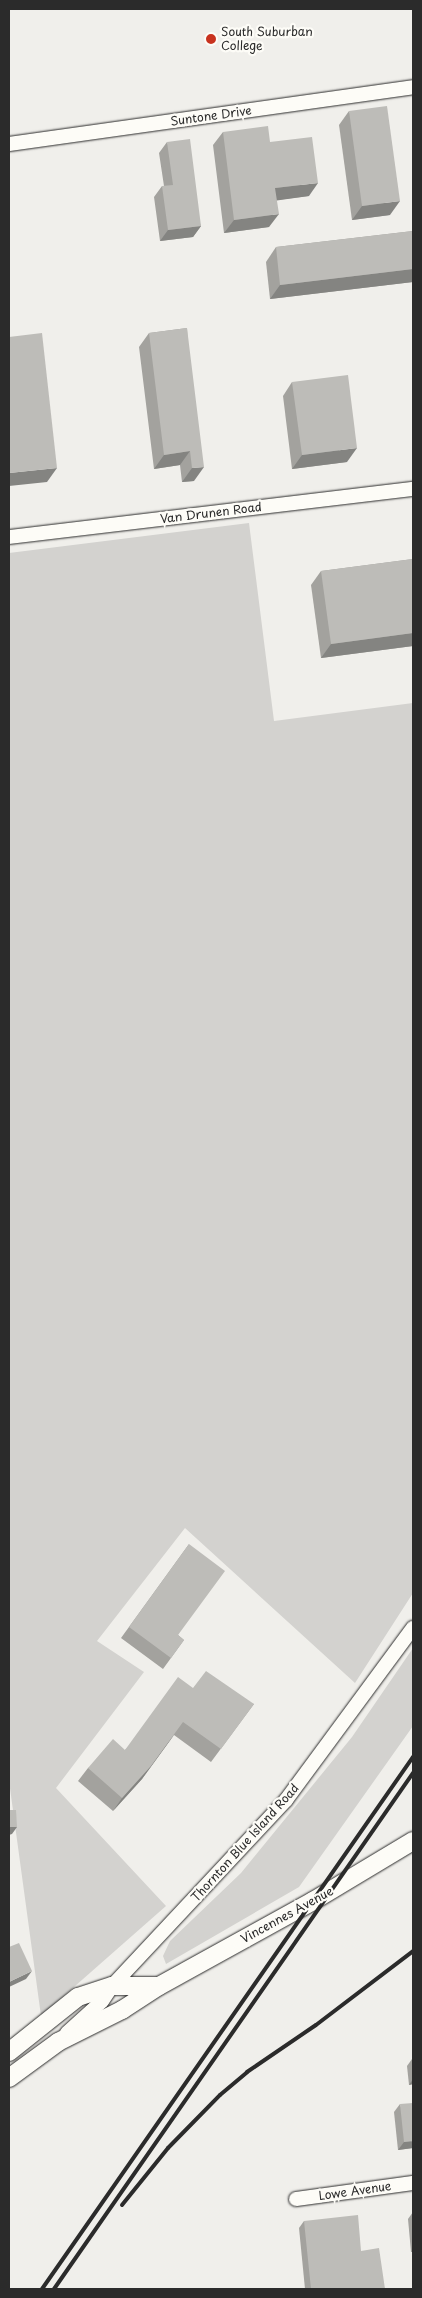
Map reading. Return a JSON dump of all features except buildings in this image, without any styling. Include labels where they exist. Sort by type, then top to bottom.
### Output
[{"type":"street","name":"Suntone Drive","points":[[9,144],[413,87]]},
{"type":"street","name":"Van Drunen Road","points":[[9,537],[413,489]]},
{"type":"street","name":"Thornton Blue Island Road","points":[[58,2042],[102,2001],[112,1986],[286,1800],[413,1628]]},
{"type":"street","name":"Vincennes Avenue","points":[[9,2078],[58,2042],[122,2010],[159,1986],[313,1901],[413,1841]]},
{"type":"street","name":"Vincennes Avenue","points":[[9,2052],[78,1997],[112,1986],[159,1986]]},
{"type":"street","name":"Lowe Avenue","points":[[296,2199],[413,2183]]},
{"type":"shaded area","points":[[249,523],[274,721],[413,703],[413,1593],[355,1683],[185,1528],[97,1641],[144,1672],[56,1788],[166,1906],[41,2016],[9,1781],[9,553]]},
{"type":"shaded area","points":[[413,1648],[413,1726],[299,1887],[166,1964],[163,1956],[170,1941],[241,1873],[352,1737]]},
{"type":"railway","points":[[42,2289],[413,1757]]},
{"type":"railway","points":[[54,2289],[413,1773]]},
{"type":"railway","points":[[122,2205],[168,2148],[220,2095],[247,2072],[316,2025],[413,1951]]},
{"type":"place","name":"South Suburban College","points":[[211,39]]}]
